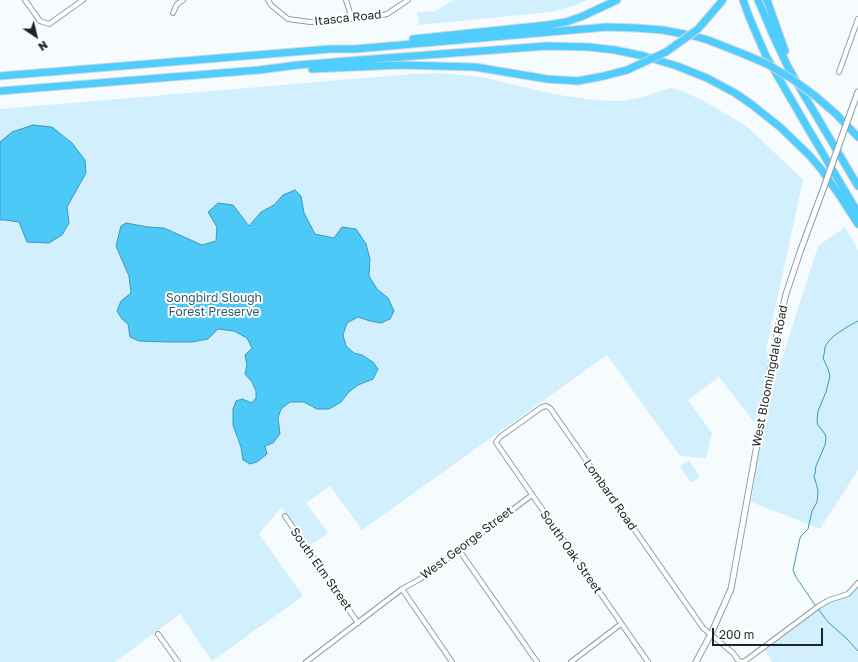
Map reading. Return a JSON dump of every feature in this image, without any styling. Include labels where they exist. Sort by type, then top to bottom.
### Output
[{"type":"highway","points":[[0,76],[330,49],[370,43],[548,26],[583,16],[617,0]]},
{"type":"highway","points":[[259,70],[400,65],[475,67],[547,79],[578,81],[627,70],[666,52],[698,29],[723,0]]},
{"type":"highway","points":[[743,0],[766,56],[858,212]]},
{"type":"highway","points":[[758,0],[787,65],[858,186]]},
{"type":"highway","points":[[767,0],[781,40],[804,95]]},
{"type":"highway","points":[[330,49],[355,49],[607,27],[663,30],[708,40],[767,64],[792,79],[814,95],[836,114],[858,137]]},
{"type":"highway","points":[[0,91],[259,70],[298,65],[546,46],[589,47],[615,50],[644,56],[677,66],[707,78],[735,93],[790,135],[821,169],[858,224]]},
{"type":"street","points":[[25,0],[40,21],[49,24],[83,0]]},
{"type":"street","points":[[174,0],[177,4]]},
{"type":"street","points":[[172,13],[177,4],[183,0]]},
{"type":"street","name":"Itasca Road","points":[[268,0],[271,5],[288,19],[310,22],[379,16],[387,14],[408,0]]},
{"type":"street","points":[[346,0],[352,19]]},
{"type":"street","points":[[839,72],[858,20]]},
{"type":"street","name":"West Bloomingdale Road","points":[[696,662],[728,597],[733,581],[778,328],[786,294],[858,92]]},
{"type":"street","name":"Lombard Road","points":[[496,442],[542,407],[549,406],[703,628],[711,634]]},
{"type":"street","name":"South Oak Street","points":[[496,442],[648,662]]},
{"type":"street","name":"West George Street","points":[[306,662],[402,589],[420,579],[532,495]]},
{"type":"street","name":"South Elm Street","points":[[285,516],[358,623]]},
{"type":"street","points":[[459,550],[537,662]]},
{"type":"street","points":[[711,634],[734,653],[739,662],[745,661],[819,606],[829,600],[848,594],[858,583]]},
{"type":"street","points":[[402,589],[452,662]]},
{"type":"street","points":[[570,662],[621,624]]},
{"type":"street","points":[[158,634],[178,662]]},
{"type":"green space","points":[[453,0],[587,0],[576,5],[551,12],[419,25],[417,12],[434,11]]},
{"type":"green space","name":"Songbird Slough Forest Preserve","points":[[438,73],[486,78],[553,94],[593,100],[622,101],[642,97],[670,88],[679,90],[702,100],[745,125],[803,180],[766,350],[779,368],[818,246],[845,227],[858,250],[858,470],[820,529],[751,502],[762,432],[719,377],[688,400],[712,433],[706,458],[680,456],[607,355],[362,530],[330,486],[306,503],[328,533],[309,546],[282,507],[259,534],[303,596],[212,661],[180,614],[115,662],[0,662],[0,109]]},
{"type":"green space","points":[[689,460],[700,477],[691,483],[680,466]]},
{"type":"green space","points":[[858,586],[858,662],[772,662],[764,649],[822,606],[850,596]]},
{"type":"water","points":[[33,125],[52,127],[72,143],[85,160],[86,173],[67,207],[69,223],[62,235],[49,243],[27,242],[19,222],[0,220],[0,142],[12,132]]},
{"type":"water","points":[[295,190],[301,196],[304,213],[315,234],[334,238],[342,227],[356,229],[366,244],[370,259],[369,276],[377,289],[388,298],[394,311],[390,319],[381,323],[358,317],[347,323],[343,335],[346,346],[354,353],[362,355],[373,362],[378,369],[373,379],[358,385],[349,392],[341,402],[329,409],[317,409],[304,402],[290,402],[281,409],[278,418],[280,434],[273,443],[265,446],[267,454],[257,462],[250,464],[243,460],[241,447],[233,425],[233,409],[236,401],[242,399],[252,403],[256,398],[256,391],[252,382],[245,374],[247,365],[245,355],[252,348],[247,338],[234,331],[218,329],[208,339],[192,342],[139,341],[130,337],[128,324],[122,319],[117,311],[121,301],[131,293],[129,276],[116,246],[121,226],[126,223],[164,228],[202,245],[216,241],[217,227],[208,212],[218,203],[233,205],[249,226],[261,212],[274,205],[283,195]]},
{"type":"waterway","points":[[815,605],[793,570],[800,538],[808,529],[812,511],[817,502],[818,490],[814,476],[826,438],[817,422],[818,411],[826,392],[830,376],[823,358],[825,347],[828,342],[835,335],[858,321]]},
{"type":"waterway","points":[[819,610],[828,622],[858,651]]}]
